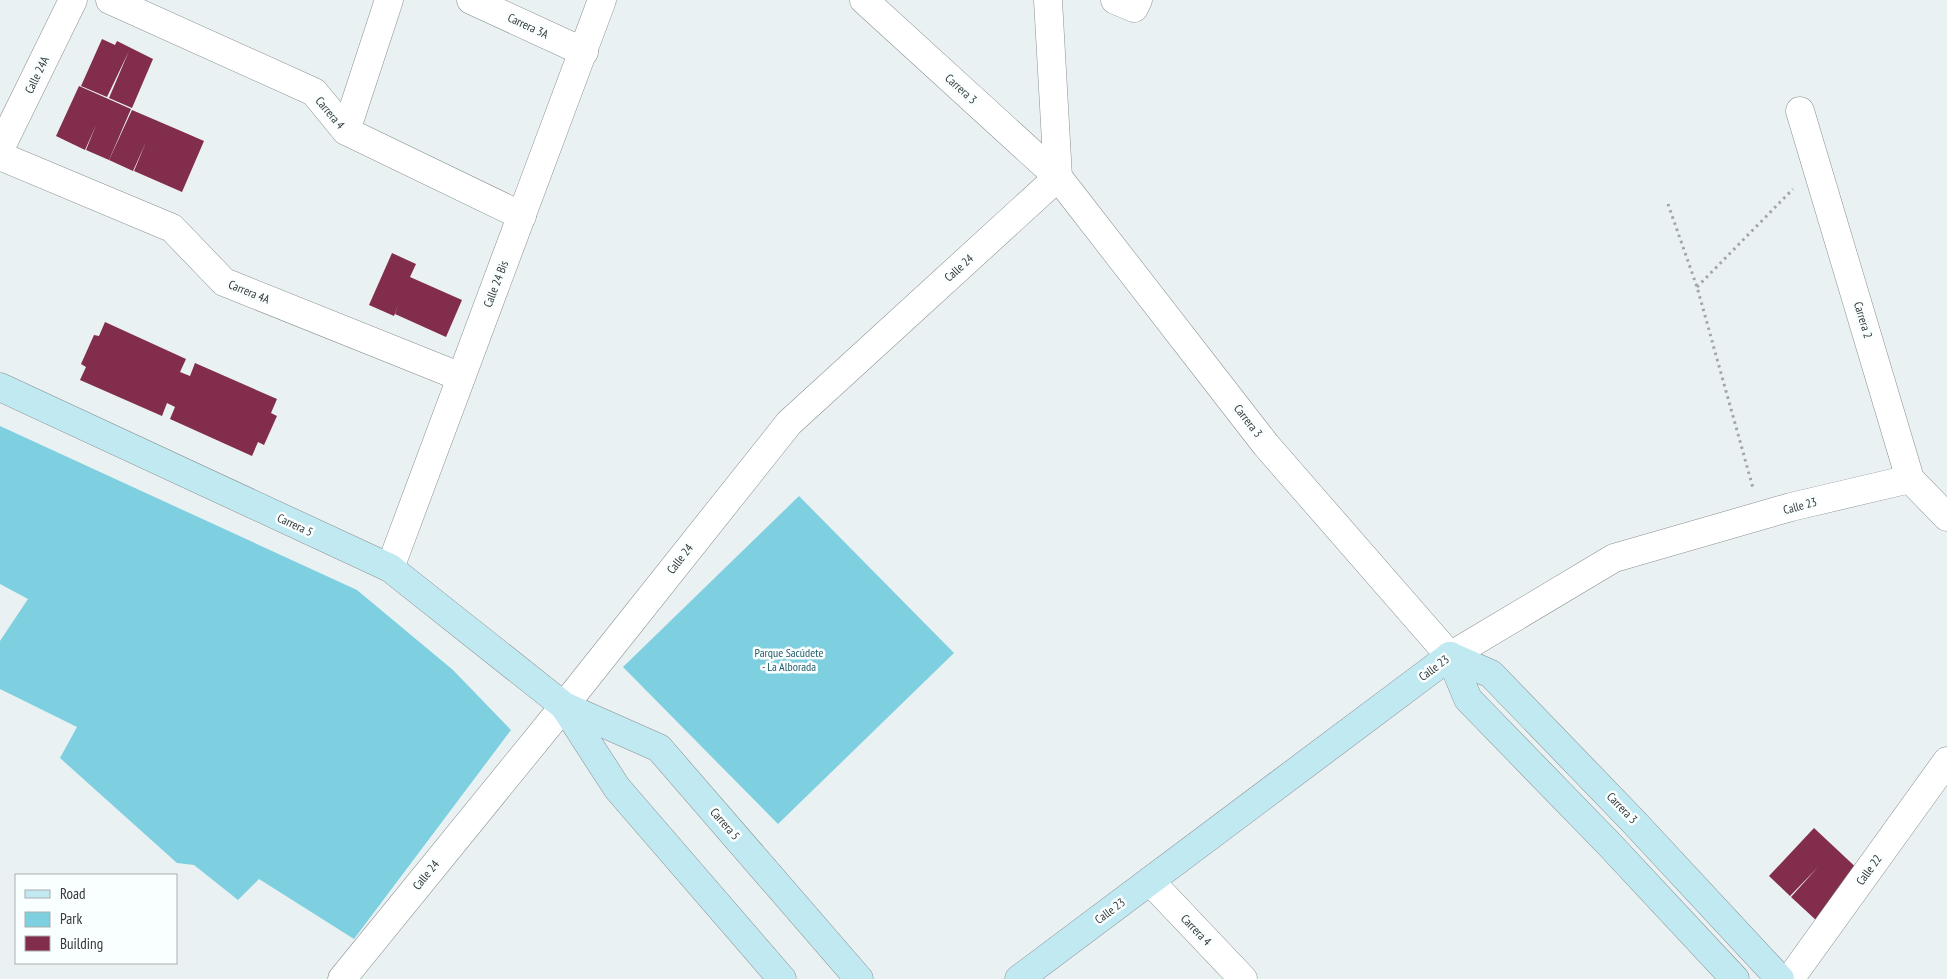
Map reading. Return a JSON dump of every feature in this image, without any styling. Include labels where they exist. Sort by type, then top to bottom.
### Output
[{"type":"street","name":"Calle 24A","points":[[0,149],[73,0]]},
{"type":"street","name":"Carrera 4","points":[[110,0],[314,92],[346,131],[522,216]]},
{"type":"street","points":[[346,131],[389,0]]},
{"type":"street","name":"Carrera 3A","points":[[472,0],[584,52]]},
{"type":"street","name":"Calle 24 Bis","points":[[390,568],[602,0]]},
{"type":"street","name":"Carrera 3","points":[[864,0],[1058,177],[1266,444],[1450,656],[1468,698],[1609,844],[1735,979]]},
{"type":"street","points":[[1048,0],[1058,177]]},
{"type":"street","name":"Carrera 2","points":[[1800,111],[1910,479],[1947,517]]},
{"type":"street","name":"Carrera 4A","points":[[0,156],[172,228],[224,282],[461,378]]},
{"type":"street","name":"Calle 24","points":[[342,979],[564,706],[789,422],[1058,177]]},
{"type":"street","name":"Carrera 5","points":[[0,387],[390,568],[564,706],[659,748],[859,979]]},
{"type":"street","name":"Calle 23","points":[[1019,979],[1450,656],[1614,558],[1791,507],[1910,479]]},
{"type":"street","name":"Carrera 3","points":[[1450,656],[1491,674],[1634,821],[1780,979]]},
{"type":"street","name":"Carrera 5","points":[[564,706],[617,788],[782,979]]},
{"type":"street","name":"Calle 22","points":[[1790,979],[1947,761]]},
{"type":"street","points":[[1609,844],[1634,821]]},
{"type":"street","name":"Carrera 4","points":[[1150,881],[1243,979]]},
{"type":"path","points":[[1697,287],[1817,164]]},
{"type":"path","points":[[1668,204],[1697,287],[1761,517]]},
{"type":"green space","points":[[0,426],[357,590],[453,670],[511,730],[354,939],[259,879],[238,900],[194,865],[177,863],[60,758],[77,727],[0,689],[0,641],[28,599],[0,584]]},
{"type":"green space","name":"Parque Sacúdete - La Alborada","points":[[799,496],[954,653],[778,824],[623,667]]},
{"type":"building","points":[[102,39],[115,45],[117,41],[153,59],[132,108],[109,98],[129,51],[107,97],[81,86]]},
{"type":"building","points":[[79,86],[131,109],[109,160],[86,150],[96,125],[85,150],[56,136]]},
{"type":"building","points":[[132,110],[204,141],[182,192],[134,171],[146,142],[133,171],[109,160]]},
{"type":"building","points":[[392,253],[416,264],[410,277],[462,300],[446,337],[395,314],[399,303],[394,316],[369,305]]},
{"type":"building","points":[[105,322],[186,359],[180,372],[190,376],[195,363],[277,399],[271,413],[277,416],[264,445],[258,442],[252,456],[170,419],[175,407],[167,403],[162,416],[80,380],[86,367],[81,364],[94,335],[99,336]]},
{"type":"building","points":[[1814,828],[1862,873],[1817,921],[1791,897],[1818,867],[1790,896],[1769,876]]}]
